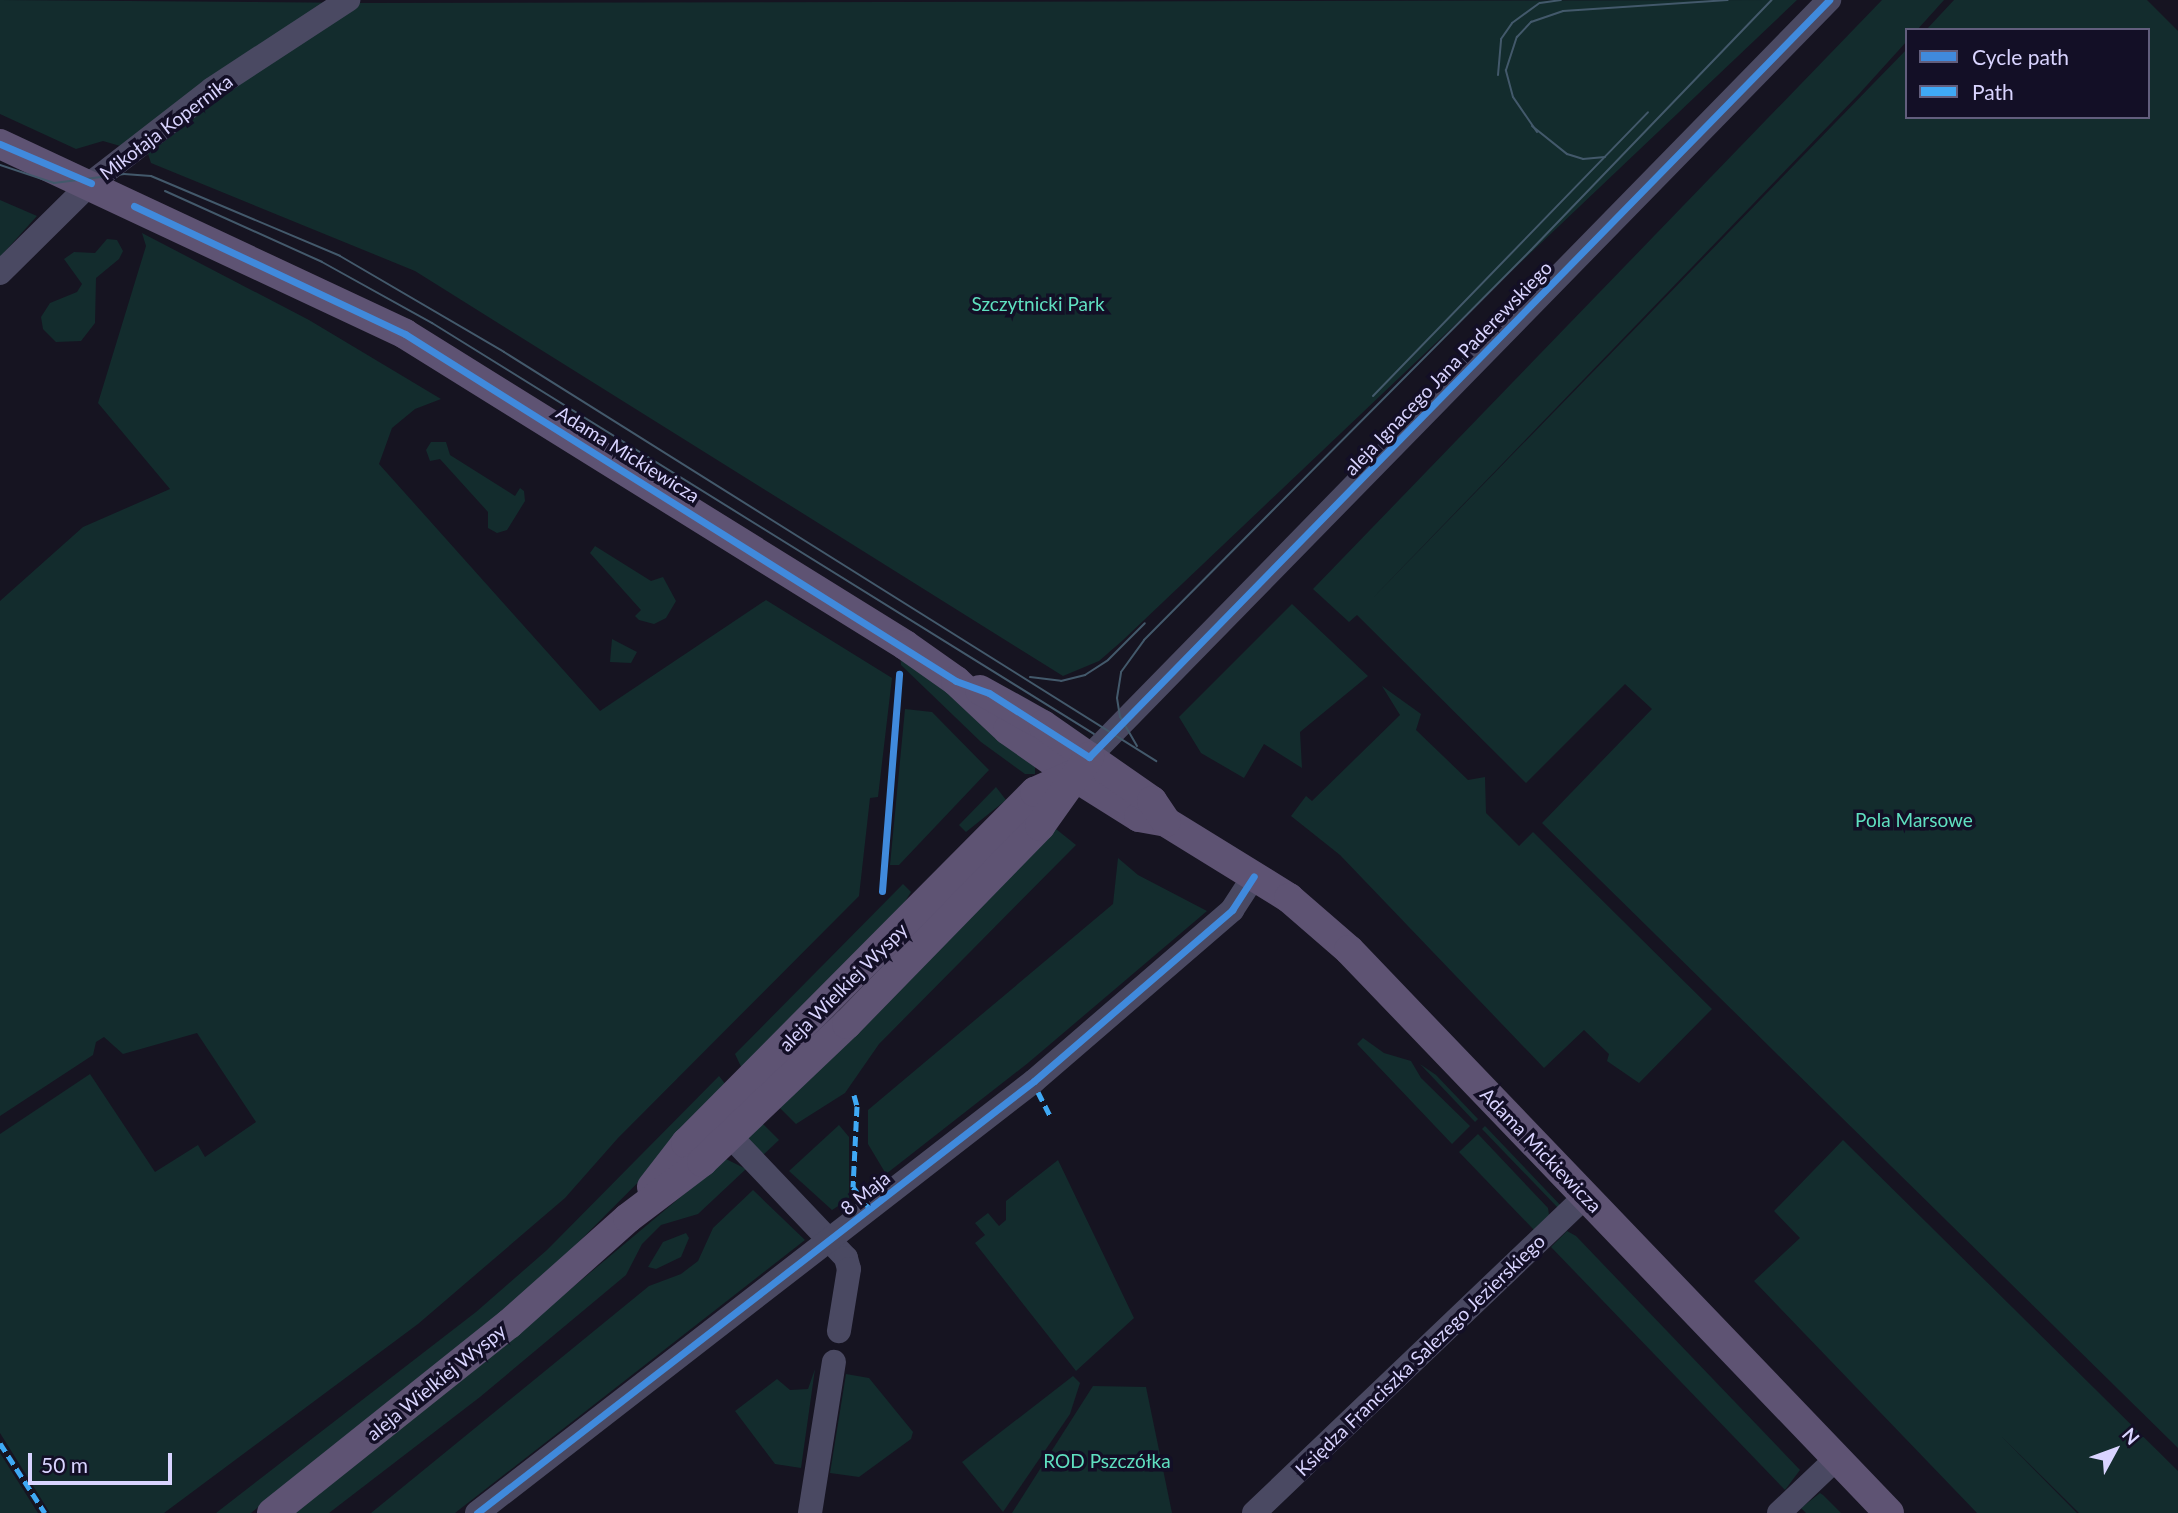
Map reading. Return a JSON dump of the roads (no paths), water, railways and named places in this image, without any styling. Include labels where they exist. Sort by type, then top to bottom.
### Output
[{"type":"main road","name":"Adama Mickiewicza","points":[[0,144],[91,183],[405,334],[956,681],[979,706],[1081,766],[1139,817],[1166,822],[1313,916],[1349,950],[1889,1513]]},
{"type":"main road","name":"aleja Wielkiej Wyspy","points":[[272,1513],[509,1324],[628,1218],[730,1136],[1040,826],[1062,801],[1081,766]]},
{"type":"main road","name":"aleja Wielkiej Wyspy","points":[[628,1218],[686,1143],[1035,792],[1081,766]]},
{"type":"street","name":"Mikołaja Kopernika","points":[[0,274],[91,183],[212,89],[348,0]]},
{"type":"street","name":"aleja Ignacego Jana Paderewskiego","points":[[1081,766],[1829,0]]},
{"type":"street","name":"8 Maja","points":[[477,1513],[829,1242],[1159,975],[1232,910],[1254,876]]},
{"type":"street","points":[[730,1136],[846,1258],[849,1269],[839,1331]]},
{"type":"street","name":"Księdza Franciszka Salezego Jezierskiego","points":[[1254,1513],[1586,1196]]},
{"type":"street","points":[[810,1513],[834,1362]]},
{"type":"street","points":[[1779,1513],[1836,1459]]},
{"type":"tram line","points":[[1498,75],[1501,39],[1512,23],[1540,3],[1561,0]]},
{"type":"tram line","points":[[1537,132],[1513,97],[1506,70],[1517,37],[1531,22],[1563,11],[1728,0]]},
{"type":"tram line","points":[[1137,746],[1120,717],[1117,698],[1121,672],[1144,640],[1531,250],[1772,0]]},
{"type":"tram line","points":[[1373,396],[1648,112]]},
{"type":"tram line","points":[[1532,126],[1567,154],[1583,159],[1605,157]]},
{"type":"tram line","points":[[0,165],[54,183],[124,174],[151,176],[340,256],[504,352],[1156,761]]},
{"type":"tram line","points":[[165,191],[322,262],[432,323],[1094,734]]},
{"type":"tram line","points":[[1030,677],[1061,681],[1085,675],[1108,660],[1145,623]]},
{"type":"park label","name":"Szczytnicki Park","points":[[1038,304]]},
{"type":"park label","name":"Pola Marsowe","points":[[1914,820]]},
{"type":"park label","name":"ROD Pszczółka","points":[[1107,1461]]}]
